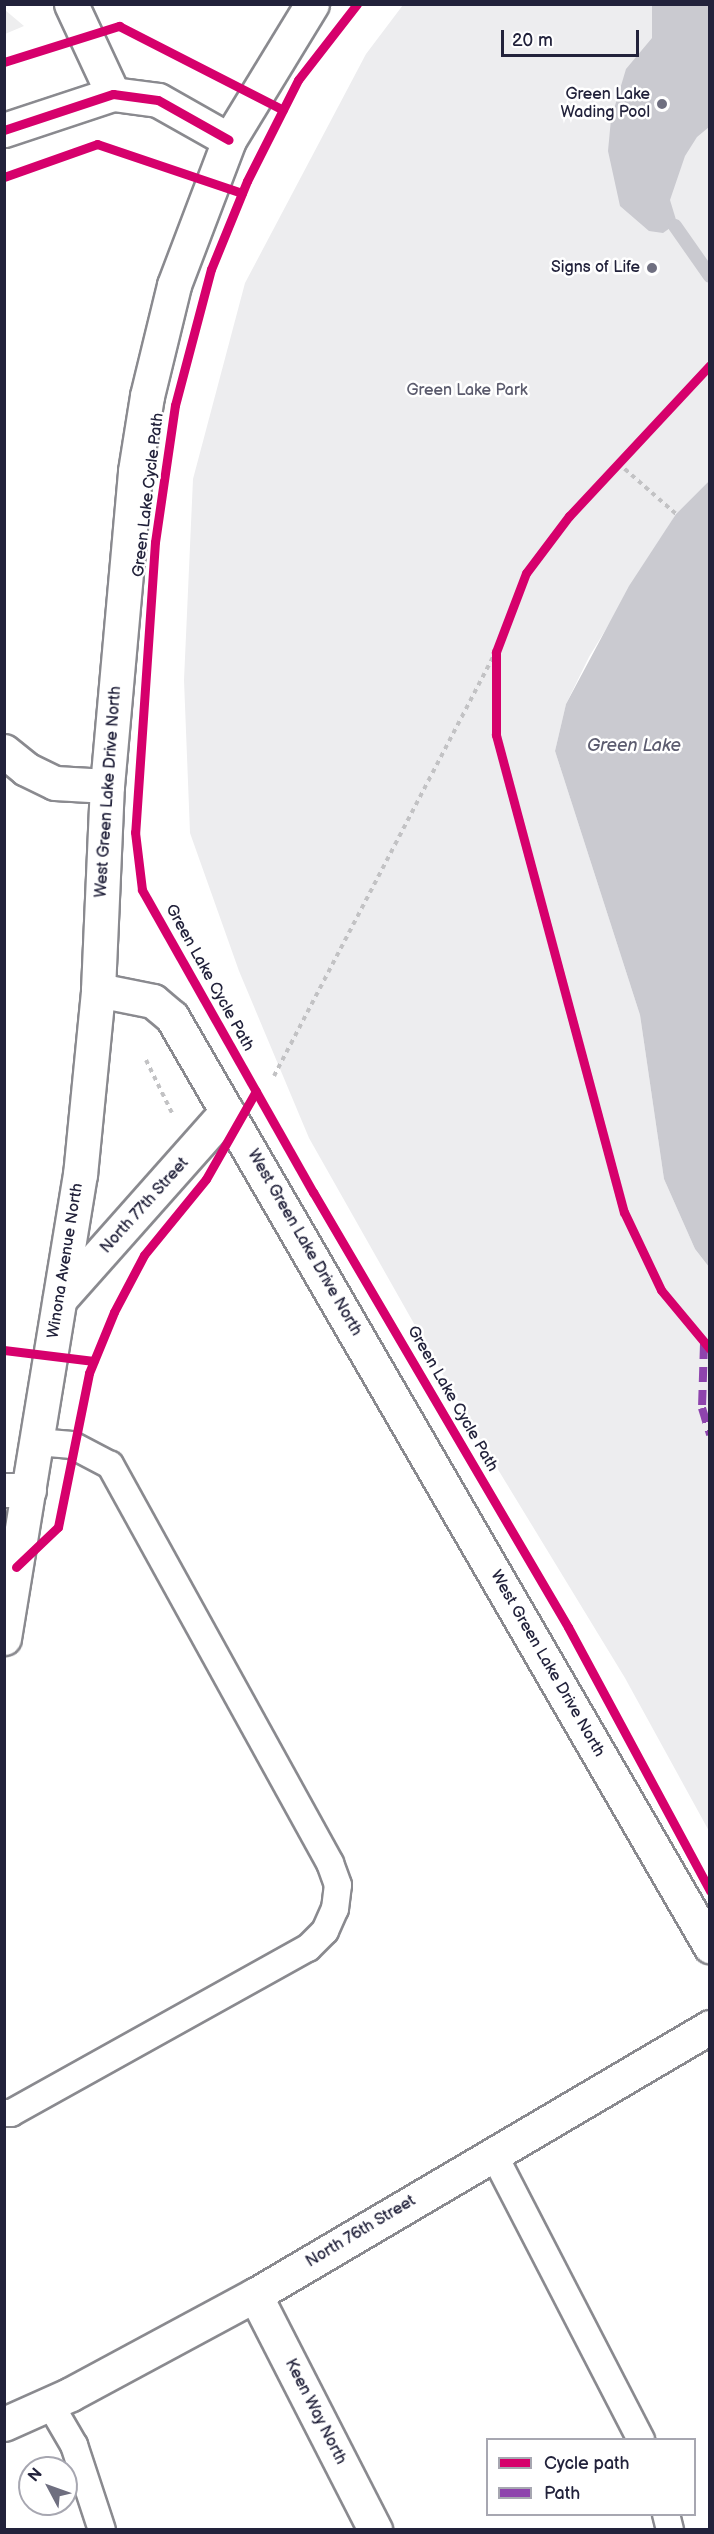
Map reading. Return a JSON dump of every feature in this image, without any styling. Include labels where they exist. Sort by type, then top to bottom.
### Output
[{"type":"street","points":[[71,4],[113,94]]},
{"type":"street","name":"West Green Lake Drive North","points":[[312,4],[229,140],[174,285],[147,396],[135,471],[107,786],[98,990],[153,1001],[164,1008],[227,1111],[710,1946]]},
{"type":"street","points":[[4,130],[113,94],[158,100],[229,140]]},
{"type":"street","points":[[4,751],[26,769],[55,783],[107,786]]},
{"type":"street","name":"Winona Avenue North","points":[[4,1638],[17,1490],[37,1442],[80,1175],[98,990]]},
{"type":"street","name":"North 77th Street","points":[[60,1299],[227,1111]]},
{"type":"street","name":"North 76th Street","points":[[4,2424],[50,2404],[255,2295],[710,2027]]},
{"type":"street","name":"Keen Way North","points":[[255,2295],[375,2529]]},
{"type":"lane","points":[[4,2112],[11,2113],[308,1948],[325,1931],[335,1909],[338,1885],[330,1863],[110,1465],[72,1445],[37,1442]]},
{"type":"lane","points":[[493,2153],[639,2438]]},
{"type":"lane","points":[[50,2404],[74,2445],[102,2529]]},
{"type":"path","points":[[618,463],[676,514]]},
{"type":"path","points":[[274,1076],[496,652]]},
{"type":"path","points":[[144,1056],[177,1123]]},
{"type":"shaded area","points":[[5,10],[24,26],[5,34]]},
{"type":"green space","name":"Green Lake Park","points":[[403,5],[709,5],[709,481],[676,514],[589,657],[566,704],[555,751],[640,1015],[664,1179],[695,1249],[709,1267],[709,1831],[625,1678],[477,1435],[309,1138],[239,971],[190,833],[184,680],[193,479],[245,283],[366,54]]},
{"type":"water","name":"Green Lake Wading Pool","points":[[652,5],[710,5],[709,127],[697,137],[685,156],[670,200],[677,223],[663,233],[649,231],[620,206],[608,151],[611,119],[626,69],[652,38]]},
{"type":"water","name":"Green Lake","points":[[709,481],[709,1267],[695,1249],[664,1179],[640,1015],[555,751],[566,704],[629,586],[676,514]]},
{"type":"waterway","points":[[675,226],[710,276]]},
{"type":"marked path","points":[[704,1344],[702,1408],[710,1435]]},
{"type":"cycle path","name":"Green Lake Cycle Path","points":[[357,4],[298,80],[247,181],[211,269],[175,405],[155,542],[135,832],[142,890],[313,1192],[568,1627],[710,1891]]},
{"type":"cycle path","points":[[4,62],[119,26],[283,110]]},
{"type":"cycle path","points":[[4,130],[113,94],[158,100],[229,140]]},
{"type":"cycle path","points":[[4,177],[97,144],[242,193]]},
{"type":"cycle path","points":[[710,365],[569,516],[526,573],[496,652],[496,735],[624,1212],[661,1290],[710,1349]]},
{"type":"cycle path","points":[[16,1567],[58,1527],[89,1373],[114,1312],[144,1255],[206,1179],[256,1091]]},
{"type":"cycle path","points":[[4,1350],[93,1361]]},
{"type":"place","name":"Green Lake Wading Pool","points":[[662,104]]},
{"type":"place","name":"Signs of Life","points":[[652,268]]}]
